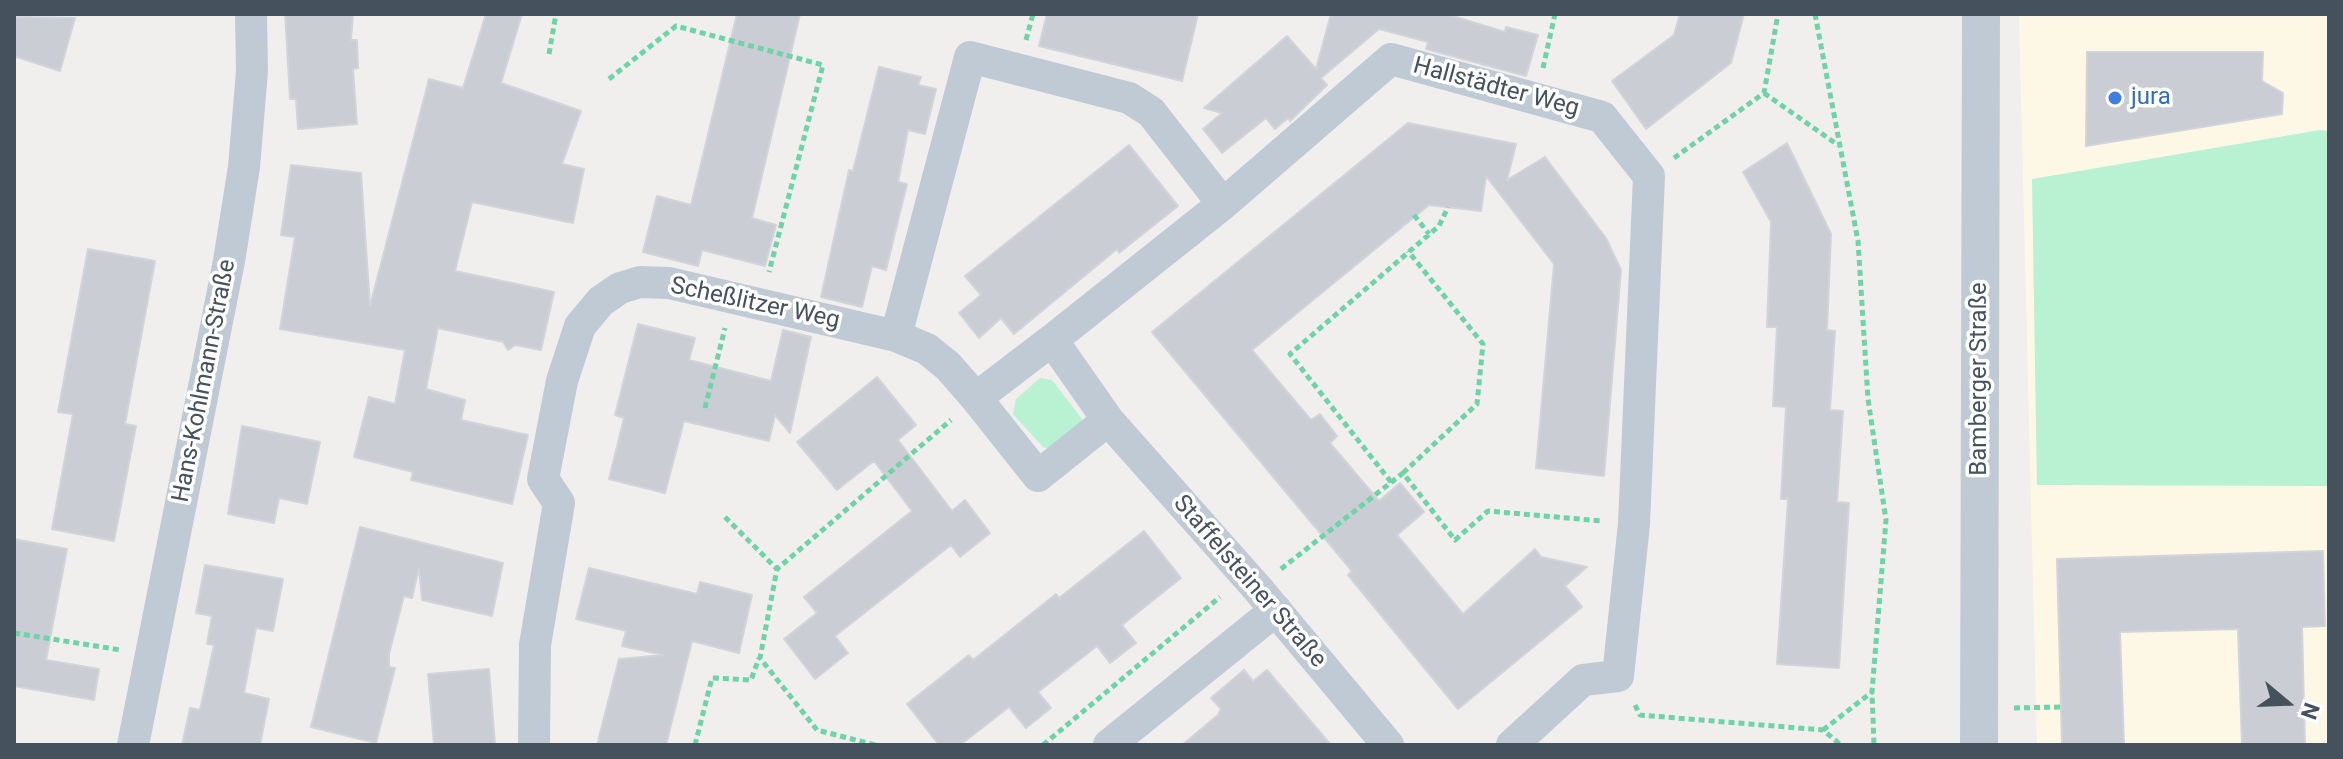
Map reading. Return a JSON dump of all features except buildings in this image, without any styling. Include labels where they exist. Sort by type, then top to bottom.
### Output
[{"type":"street","name":"Hans-Kohlmann-Straße","points":[[133,745],[229,261],[244,167],[252,71],[251,14]]},
{"type":"street","name":"Bamberger Straße","points":[[1979,727],[1981,14]]},
{"type":"street","points":[[896,336],[970,57],[1129,98],[1151,112],[1223,204]]},
{"type":"street","name":"Hallstädter Weg","points":[[1059,334],[1223,204],[1391,59],[1602,117],[1649,176]]},
{"type":"street","points":[[1512,745],[1583,680],[1618,676],[1634,524],[1649,176]]},
{"type":"street","name":"Scheßlitzer Weg","points":[[534,745],[535,645],[559,503],[543,479],[562,381],[580,326],[601,301],[620,288],[640,282],[669,283],[896,336],[927,349],[948,366],[976,398]]},
{"type":"street","points":[[1059,334],[976,398],[1038,476],[1108,420]]},
{"type":"street","name":"Staffelsteiner Straße","points":[[1059,334],[1108,420],[1259,591],[1388,745]]},
{"type":"street","points":[[1109,745],[1259,591]]},
{"type":"path","points":[[549,54],[556,14]]},
{"type":"path","points":[[1536,98],[1555,14]]},
{"type":"path","points":[[1649,176],[1764,93],[1778,14]]},
{"type":"path","points":[[1815,14],[1858,241],[1868,399],[1886,520],[1872,692],[1874,745]]},
{"type":"path","points":[[609,79],[676,26],[823,65],[747,300],[705,408]]},
{"type":"path","points":[[1764,93],[1839,146]]},
{"type":"path","points":[[1391,482],[1290,354],[1439,226],[1448,207]]},
{"type":"path","points":[[1414,215],[1429,234]]},
{"type":"path","points":[[1043,745],[1259,591],[1403,473],[1477,404],[1483,344],[1408,251]]},
{"type":"path","points":[[695,745],[712,678],[751,680],[760,658],[777,569],[976,398]]},
{"type":"path","points":[[1403,473],[1455,540],[1488,511],[1634,524]]},
{"type":"path","points":[[725,517],[777,569]]},
{"type":"path","points":[[14,633],[150,654]]},
{"type":"path","points":[[760,658],[817,730],[875,745]]},
{"type":"path","points":[[1618,676],[1640,715],[1823,730],[1841,745]]},
{"type":"path","points":[[1823,730],[1872,692]]},
{"type":"path","points":[[1979,727],[2061,707]]},
{"type":"shaded area","points":[[2019,14],[2329,14],[2329,131],[2032,179],[2037,485],[2329,486],[2329,745],[2037,745]]},
{"type":"green space","points":[[2320,130],[2329,131],[2329,486],[2037,485],[2032,179]]},
{"type":"green space","points":[[1040,378],[1052,380],[1082,419],[1080,426],[1050,449],[1043,447],[1013,414],[1016,399]]},
{"type":"place","name":"jura","points":[[2115,98]]}]
